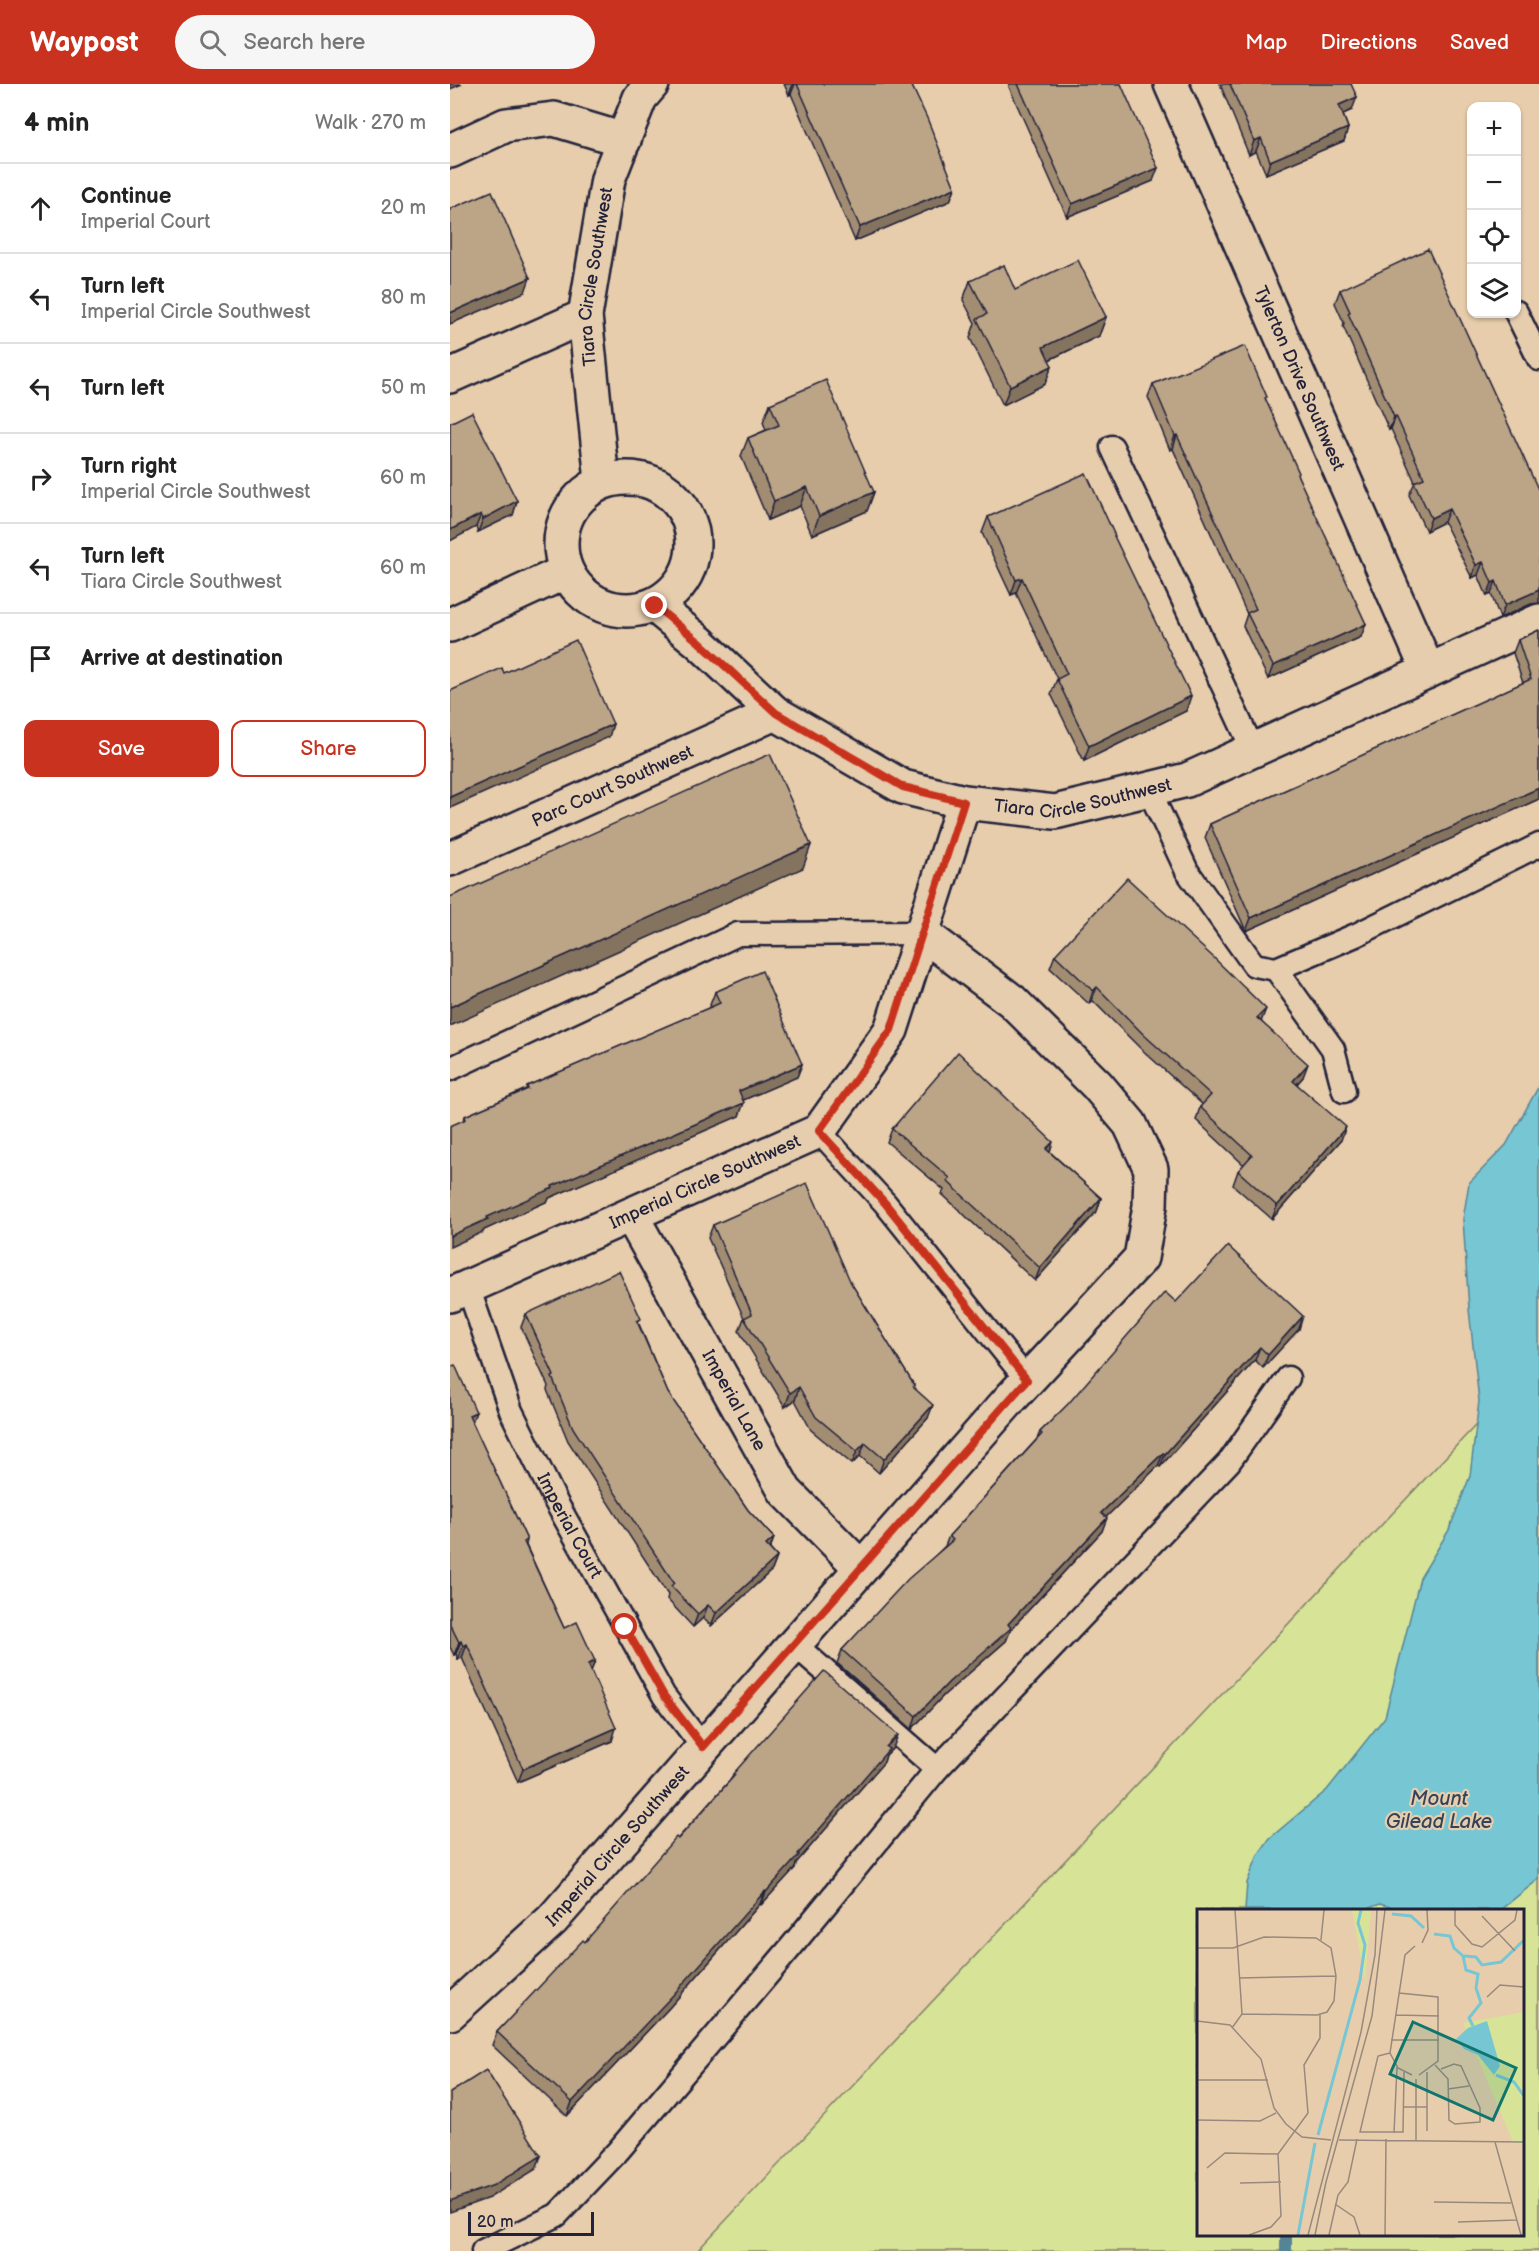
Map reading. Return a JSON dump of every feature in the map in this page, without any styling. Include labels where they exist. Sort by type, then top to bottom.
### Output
[{"type":"street","name":"Tiara Circle Southwest","points":[[602,481],[585,316],[608,179],[640,98],[652,84]]},
{"type":"street","name":"Tylerton Drive Southwest","points":[[1171,84],[1428,671]]},
{"type":"street","points":[[450,151],[506,125],[554,119],[624,140]]},
{"type":"street","points":[[450,376],[585,316]]},
{"type":"street","points":[[617,477],[640,478],[657,484],[681,504],[689,519],[694,539],[693,556],[681,586],[655,606],[628,612],[605,608],[586,598],[565,572],[560,536],[585,490],[602,481],[617,477]]},
{"type":"street","points":[[450,625],[565,572]]},
{"type":"street","name":"Tiara Circle Southwest","points":[[655,606],[699,642],[776,713],[903,787],[964,802],[1055,812],[1187,780],[1539,621]]},
{"type":"street","name":"Parc Court Southwest","points":[[450,859],[776,713]]},
{"type":"street","name":"Imperial Circle Southwest","points":[[459,1291],[819,1131],[891,1030],[964,802]]},
{"type":"street","name":"Imperial Circle Southwest","points":[[450,2013],[552,1920],[1027,1380],[1141,1258],[1150,1206],[1151,1169],[1130,1124],[1097,1085],[1012,1001],[922,933]]},
{"type":"street","name":"Imperial Lane","points":[[632,1215],[785,1491],[861,1568]]},
{"type":"lane","points":[[1519,318],[1539,359]]},
{"type":"lane","points":[[1112,447],[1253,750]]},
{"type":"lane","points":[[1149,790],[1187,871],[1254,965],[1276,969],[1356,935],[1539,845]]},
{"type":"lane","points":[[450,1069],[738,934],[922,933]]},
{"type":"lane","points":[[1276,969],[1333,1049],[1344,1091]]},
{"type":"lane","points":[[819,1131],[885,1203],[1027,1380]]},
{"type":"lane","name":"Imperial Court","points":[[459,1291],[511,1412],[556,1502],[664,1696],[703,1747]]},
{"type":"lane","points":[[483,2251],[557,2215],[603,2167],[784,1956],[937,1769],[1228,1462],[1288,1378]]},
{"type":"lane","points":[[794,1644],[937,1769]]},
{"type":"green space","points":[[1539,1358],[1539,2251],[697,2251]]},
{"type":"water","name":"Mount Gilead Lake","points":[[1539,1086],[1539,1879],[1501,1909],[1397,1909],[1380,1904],[1367,1909],[1245,1909],[1247,1883],[1258,1855],[1270,1838],[1327,1790],[1385,1717],[1420,1578],[1449,1530],[1470,1476],[1479,1401],[1469,1309],[1463,1219],[1469,1183],[1506,1145]]},
{"type":"building","points":[[797,84],[911,84],[955,188],[860,227]]},
{"type":"building","points":[[1018,84],[1121,84],[1158,168],[1072,204]]},
{"type":"building","points":[[1230,84],[1351,84],[1357,97],[1339,105],[1348,128],[1270,161],[1261,138],[1254,141]]},
{"type":"building","points":[[492,191],[530,278],[450,313],[450,209]]},
{"type":"building","points":[[1428,249],[1539,488],[1539,590],[1505,605],[1496,581],[1492,583],[1483,562],[1476,565],[1449,509],[1431,518],[1414,482],[1424,478],[1396,416],[1394,417],[1340,290]]},
{"type":"building","points":[[1078,260],[1106,317],[1043,347],[1052,366],[1010,386],[977,319],[987,314],[970,281],[1004,265],[1015,290]]},
{"type":"building","points":[[1245,346],[1267,397],[1265,398],[1299,473],[1297,474],[1366,624],[1273,666],[1247,613],[1256,609],[1153,384]]},
{"type":"building","points":[[826,380],[874,492],[819,516],[807,487],[774,501],[748,438],[779,425],[770,404]]},
{"type":"building","points":[[472,412],[517,501],[483,519],[481,514],[450,530],[450,423]]},
{"type":"building","points":[[1086,473],[1191,696],[1089,746],[1057,679],[1067,674],[1022,578],[1016,580],[988,517]]},
{"type":"building","points":[[1539,630],[1539,788],[1251,918],[1210,824],[1531,679],[1518,640]]},
{"type":"building","points":[[576,640],[613,724],[450,797],[450,691],[502,668],[504,673]]},
{"type":"building","points":[[770,754],[811,845],[450,1007],[450,897]]},
{"type":"building","points":[[1127,878],[1266,1009],[1257,1018],[1308,1064],[1293,1081],[1346,1127],[1277,1206],[1238,1171],[1252,1155],[1200,1107],[1211,1095],[1144,1035],[1097,987],[1093,991],[1055,955]]},
{"type":"building","points":[[762,971],[802,1064],[739,1091],[744,1103],[552,1186],[553,1188],[450,1236],[450,1126],[466,1119],[465,1116],[528,1089],[527,1086],[720,1003],[715,992]]},
{"type":"building","points":[[958,1052],[1053,1142],[1046,1149],[1101,1198],[1040,1268],[947,1181],[950,1178],[892,1129]]},
{"type":"building","points":[[807,1183],[851,1283],[914,1385],[913,1387],[933,1405],[884,1459],[865,1443],[857,1451],[816,1417],[799,1387],[790,1393],[744,1318],[752,1314],[713,1225]]},
{"type":"building","points":[[1228,1246],[1303,1316],[1268,1355],[1260,1347],[1165,1454],[1163,1453],[1101,1513],[1107,1518],[1008,1624],[1011,1628],[949,1682],[916,1716],[842,1650],[908,1579],[953,1540],[949,1536],[1042,1434],[1040,1432],[1068,1404],[1165,1292],[1176,1302]]},
{"type":"building","points":[[619,1271],[641,1319],[637,1321],[668,1393],[748,1510],[774,1538],[766,1545],[777,1557],[716,1613],[708,1605],[698,1614],[671,1586],[674,1583],[573,1428],[552,1377],[554,1376],[526,1314]]},
{"type":"building","points":[[455,1365],[476,1412],[469,1415],[527,1540],[524,1542],[564,1628],[577,1622],[595,1661],[588,1664],[616,1728],[523,1769],[467,1644],[463,1646],[461,1641],[459,1642],[450,1624],[450,1367]]},
{"type":"building","points":[[824,1671],[898,1735],[886,1747],[889,1749],[799,1855],[674,1994],[572,2102],[497,2032],[583,1940],[585,1942],[676,1837],[678,1839],[735,1775],[733,1774]]},
{"type":"building","points":[[486,2070],[541,2156],[494,2185],[450,2201],[450,2093]]},
{"type":"waterway","points":[[1286,2236],[1286,2251]]},
{"type":"route","points":[[625,1627],[664,1696],[703,1747],[1027,1380],[885,1203],[819,1131],[891,1030],[964,802],[903,787],[776,713],[699,642],[655,606]]}]
